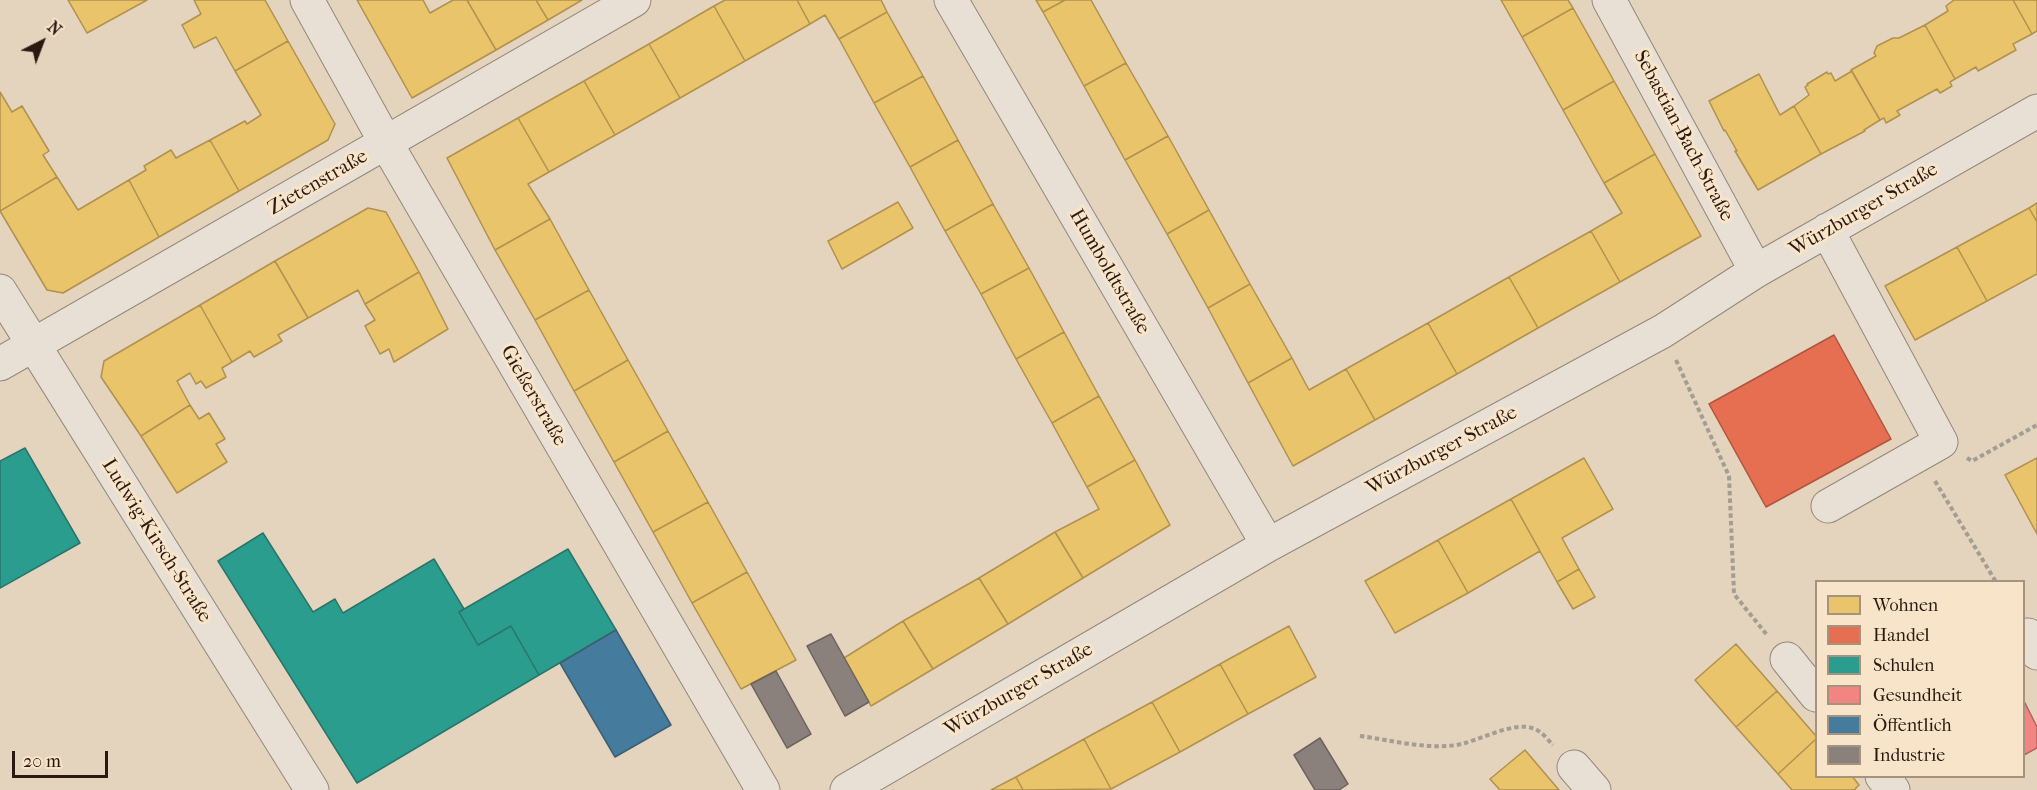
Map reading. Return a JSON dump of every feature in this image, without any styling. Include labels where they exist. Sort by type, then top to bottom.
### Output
[{"type":"street","name":"Gießerstraße","points":[[307,0],[386,143],[763,790]]},
{"type":"street","name":"Zietenstraße","points":[[0,364],[634,0]]},
{"type":"street","name":"Humboldtstraße","points":[[951,0],[1268,545]]},
{"type":"street","name":"Sebastian-Bach-Straße","points":[[1609,0],[1756,271]]},
{"type":"street","name":"Würzburger Straße","points":[[847,790],[1268,545],[1663,331],[1756,271],[2037,111]]},
{"type":"street","points":[[1827,230],[1930,448],[1828,506]]},
{"type":"street","name":"Ludwig-Kirsch-Straße","points":[[0,291],[312,790]]},
{"type":"street","points":[[1787,659],[1815,694]]},
{"type":"street","points":[[1883,778],[1893,790]]},
{"type":"path","points":[[1663,331],[1729,476],[1734,594],[1787,659]]},
{"type":"path","points":[[1930,448],[1972,461],[2037,425]]},
{"type":"path","points":[[1930,448],[1995,580]]},
{"type":"path","points":[[1360,736],[1434,746],[1460,745],[1513,728],[1530,727],[1540,732],[1584,779]]},
{"type":"building: Wohnen","points":[[68,0],[147,0],[87,33]]},
{"type":"building: Wohnen","points":[[194,0],[265,0],[288,41],[235,71],[216,37],[194,48],[182,25],[201,14]]},
{"type":"building: Wohnen","points":[[357,0],[423,0],[430,13],[453,0],[467,0],[496,50],[412,98]]},
{"type":"building: Wohnen","points":[[467,0],[536,0],[548,20],[496,50]]},
{"type":"building: Wohnen","points":[[536,0],[582,0],[548,20]]},
{"type":"building: Wohnen","points":[[725,0],[797,0],[810,24],[745,61],[714,6]]},
{"type":"building: Wohnen","points":[[797,0],[881,0],[887,12],[839,39],[825,15],[810,24]]},
{"type":"building: Wohnen","points":[[1036,0],[1065,0],[1043,12]]},
{"type":"building: Wohnen","points":[[1065,0],[1091,0],[1126,63],[1084,86],[1043,12]]},
{"type":"building: Wohnen","points":[[1501,0],[1568,0],[1573,8],[1522,37]]},
{"type":"building: Wohnen","points":[[1954,0],[2013,0],[2032,34],[2013,44],[2016,50],[1978,71],[1976,67],[1955,79],[1925,25],[1948,11],[1946,6]]},
{"type":"building: Wohnen","points":[[2013,0],[2037,0],[2037,31],[2032,34]]},
{"type":"building: Wohnen","points":[[714,6],[745,61],[680,98],[649,44]]},
{"type":"building: Wohnen","points":[[1573,8],[1614,81],[1563,110],[1522,37]]},
{"type":"building: Wohnen","points":[[887,12],[923,76],[874,103],[839,39]]},
{"type":"building: Wohnen","points":[[1925,25],[1955,79],[1950,82],[1952,86],[1940,93],[1937,89],[1897,111],[1900,115],[1886,123],[1884,118],[1880,120],[1851,70],[1876,56],[1874,53],[1877,46]]},
{"type":"building: Wohnen","points":[[288,41],[335,124],[328,140],[239,191],[210,140],[245,121],[247,124],[261,115],[235,71]]},
{"type":"building: Wohnen","points":[[649,44],[680,98],[615,135],[584,81]]},
{"type":"building: Wohnen","points":[[1126,63],[1168,136],[1125,160],[1084,86]]},
{"type":"building: Wohnen","points":[[1852,71],[1880,120],[1865,131],[1821,154],[1794,106],[1809,95],[1805,87],[1807,84],[1827,72],[1831,73],[1835,81]]},
{"type":"building: Wohnen","points":[[1759,74],[1780,115],[1794,106],[1821,154],[1758,190],[1709,101]]},
{"type":"building: Wohnen","points":[[923,76],[958,140],[910,167],[874,103]]},
{"type":"building: Wohnen","points":[[584,81],[615,135],[549,172],[518,118]]},
{"type":"building: Wohnen","points":[[1614,81],[1655,154],[1604,183],[1563,110]]},
{"type":"building: Wohnen","points":[[0,92],[12,112],[22,106],[49,151],[43,155],[57,177],[0,211]]},
{"type":"building: Wohnen","points":[[518,118],[549,172],[528,184],[550,219],[495,250],[447,158]]},
{"type":"building: Wohnen","points":[[1168,136],[1209,210],[1167,234],[1125,160]]},
{"type":"building: Wohnen","points":[[210,140],[239,191],[159,237],[129,180],[146,170],[144,166],[171,150],[176,158]]},
{"type":"building: Wohnen","points":[[958,140],[993,204],[945,231],[910,167]]},
{"type":"building: Wohnen","points":[[1655,154],[1701,236],[1620,282],[1591,231],[1622,213],[1604,183]]},
{"type":"building: Wohnen","points":[[57,177],[78,210],[129,180],[159,237],[63,293],[47,290],[0,211]]},
{"type":"building: Wohnen","points":[[898,202],[913,228],[842,269],[828,241]]},
{"type":"building: Wohnen","points":[[2037,203],[2037,222],[2029,208]]},
{"type":"building: Wohnen","points":[[993,204],[1029,268],[981,294],[945,231]]},
{"type":"building: Wohnen","points":[[368,208],[386,212],[419,272],[365,304],[358,290],[308,318],[275,261]]},
{"type":"building: Wohnen","points":[[2029,208],[2037,222],[2037,274],[1987,301],[1957,247]]},
{"type":"building: Wohnen","points":[[1209,210],[1250,284],[1208,308],[1167,234]]},
{"type":"building: Wohnen","points":[[550,219],[589,290],[535,320],[495,250]]},
{"type":"building: Wohnen","points":[[1591,231],[1620,282],[1538,328],[1509,277]]},
{"type":"building: Wohnen","points":[[1957,247],[1987,301],[1915,340],[1885,286]]},
{"type":"building: Wohnen","points":[[275,261],[308,318],[278,335],[282,341],[254,357],[250,351],[232,362],[200,305]]},
{"type":"building: Wohnen","points":[[1029,268],[1064,332],[1016,359],[981,294]]},
{"type":"building: Wohnen","points":[[419,272],[448,329],[394,362],[389,349],[380,354],[365,326],[375,320],[365,304]]},
{"type":"building: Wohnen","points":[[1509,277],[1538,328],[1457,374],[1428,323]]},
{"type":"building: Wohnen","points":[[1250,284],[1292,358],[1248,383],[1208,308]]},
{"type":"building: Wohnen","points":[[589,290],[628,360],[574,391],[535,320]]},
{"type":"building: Wohnen","points":[[200,305],[232,362],[222,368],[226,377],[206,388],[201,381],[196,384],[190,373],[177,381],[190,405],[141,436],[101,377],[104,361]]},
{"type":"building: Wohnen","points":[[1428,323],[1457,374],[1375,420],[1346,369]]},
{"type":"building: Wohnen","points":[[1064,332],[1099,396],[1052,423],[1016,359]]},
{"type":"building: Wohnen","points":[[1292,358],[1309,390],[1346,369],[1375,420],[1293,466],[1248,383]]},
{"type":"building: Wohnen","points":[[628,360],[668,431],[614,462],[574,391]]},
{"type":"building: Wohnen","points":[[1099,396],[1135,460],[1087,487],[1052,423]]},
{"type":"building: Wohnen","points":[[190,405],[199,419],[209,413],[225,439],[216,444],[227,462],[177,493],[141,436]]},
{"type":"building: Wohnen","points":[[668,431],[708,502],[653,532],[614,462]]},
{"type":"building: Wohnen","points":[[1584,458],[1613,509],[1562,538],[1579,569],[1557,582],[1511,499]]},
{"type":"building: Wohnen","points":[[2037,458],[2037,534],[2005,475]]},
{"type":"building: Wohnen","points":[[1135,460],[1170,525],[1083,578],[1055,532],[1099,509],[1087,487]]},
{"type":"building: Wohnen","points":[[1511,499],[1540,551],[1468,593],[1438,540]]},
{"type":"building: Wohnen","points":[[708,502],[747,572],[692,603],[653,532]]},
{"type":"building: Wohnen","points":[[1055,532],[1083,578],[1008,624],[979,578]]},
{"type":"building: Wohnen","points":[[1438,540],[1468,593],[1395,633],[1365,581]]},
{"type":"building: Wohnen","points":[[1579,569],[1595,597],[1573,609],[1557,582]]},
{"type":"building: Wohnen","points":[[747,572],[796,660],[741,689],[692,603]]},
{"type":"building: Wohnen","points":[[979,578],[1008,624],[933,669],[903,621]]},
{"type":"building: Wohnen","points":[[903,621],[933,669],[871,706],[844,658]]},
{"type":"building: Wohnen","points":[[1289,626],[1316,677],[1248,714],[1220,664]]},
{"type":"building: Wohnen","points":[[1736,644],[1777,691],[1736,727],[1695,680]]},
{"type":"building: Wohnen","points":[[1220,664],[1248,714],[1180,752],[1152,702]]},
{"type":"building: Wohnen","points":[[1777,691],[1815,735],[1815,740],[1778,774],[1736,727]]},
{"type":"building: Wohnen","points":[[1152,702],[1180,752],[1111,789],[1084,739]]},
{"type":"building: Wohnen","points":[[1084,739],[1111,789],[1023,790],[1016,777]]},
{"type":"building: Wohnen","points":[[1815,740],[1815,778],[1854,778],[1859,785],[1854,790],[1792,790],[1778,774]]},
{"type":"building: Wohnen","points":[[1525,750],[1559,790],[1500,790],[1490,779]]},
{"type":"building: Wohnen","points":[[1016,777],[1023,790],[991,790]]},
{"type":"building: Handel","points":[[1834,335],[1891,439],[1766,507],[1709,404]]},
{"type":"building: Schulen","points":[[25,448],[80,543],[0,588],[0,461]]},
{"type":"building: Schulen","points":[[263,533],[313,612],[335,599],[343,613],[434,559],[464,609],[459,612],[478,645],[511,626],[539,675],[357,783],[218,561]]},
{"type":"building: Schulen","points":[[568,549],[616,630],[539,675],[511,626],[478,645],[459,612]]},
{"type":"building: Gesundheit","points":[[2025,703],[2037,727],[2037,748],[2025,754]]},
{"type":"building: Öffentlich","points":[[616,630],[671,725],[615,757],[560,663]]},
{"type":"building: Industrie","points":[[831,634],[869,702],[845,716],[807,646]]},
{"type":"building: Industrie","points":[[776,671],[811,734],[787,748],[751,684]]},
{"type":"building: Industrie","points":[[1320,738],[1348,784],[1339,790],[1315,790],[1294,755]]}]
